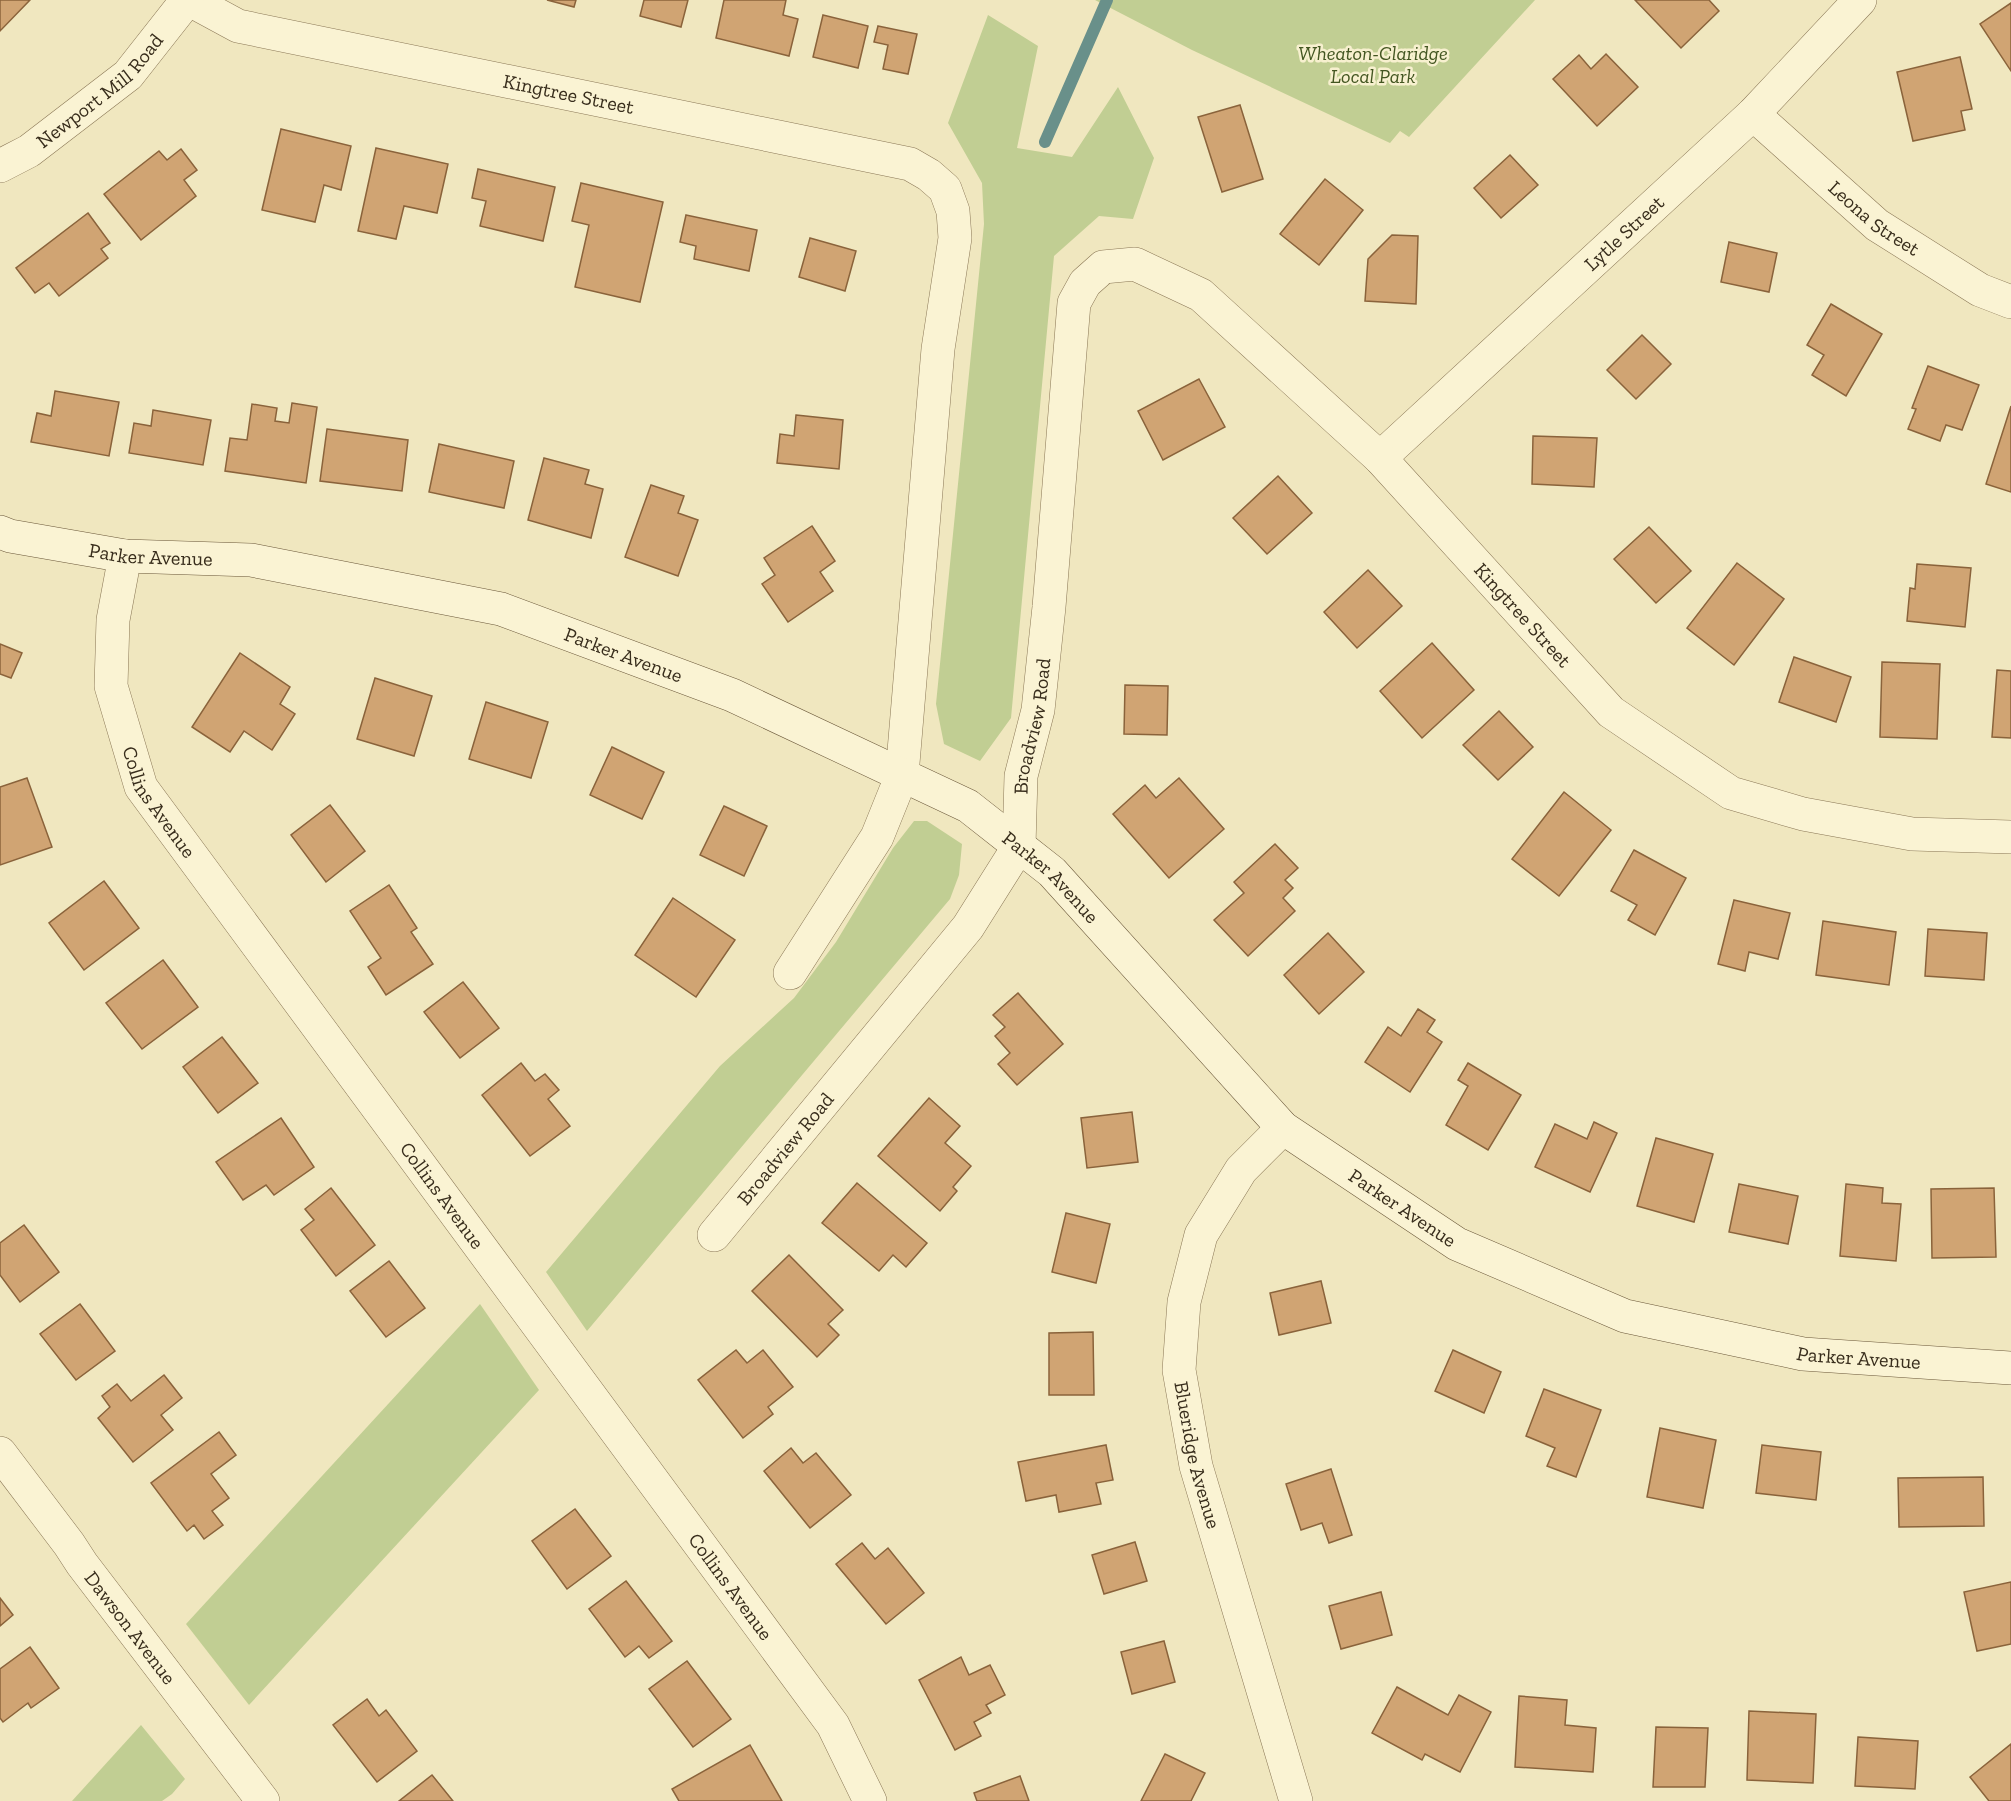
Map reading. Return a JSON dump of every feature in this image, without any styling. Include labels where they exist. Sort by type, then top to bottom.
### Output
[{"type":"street","name":"Newport Mill Road","points":[[0,166],[29,150],[128,75],[189,0]]},
{"type":"street","name":"Kingtree Street","points":[[189,0],[238,26],[910,164],[929,175],[945,189],[953,211],[955,238],[938,349],[902,775]]},
{"type":"street","name":"Lytle Street","points":[[1380,458],[1753,114],[1860,0]]},
{"type":"street","name":"Leona Street","points":[[1753,114],[1877,225],[1980,290],[2011,302]]},
{"type":"street","name":"Kingtree Street","points":[[1103,267],[1135,264],[1201,295],[1380,458],[1611,712],[1731,793],[1803,814],[1912,834],[2011,837]]},
{"type":"street","name":"Broadview Road","points":[[714,1235],[968,927],[1019,846],[1021,776],[1038,710],[1049,607],[1074,303],[1085,283],[1103,267]]},
{"type":"street","name":"Parker Avenue","points":[[0,532],[10,536],[125,556],[250,560],[501,609],[732,695],[968,806],[1052,872],[1283,1128],[1457,1244],[1625,1316],[1803,1354],[2011,1368]]},
{"type":"street","name":"Collins Avenue","points":[[125,556],[112,620],[111,686],[141,787],[833,1725],[870,1801]]},
{"type":"street","points":[[790,974],[877,837],[902,775]]},
{"type":"street","name":"Blueridge Avenue","points":[[1283,1128],[1241,1170],[1201,1235],[1184,1302],[1179,1370],[1196,1466],[1296,1801]]},
{"type":"street","name":"Dawson Avenue","points":[[0,1453],[263,1801]]},
{"type":"green space","name":"Wheaton-Claridge Local Park","points":[[1095,0],[1535,0],[1409,137],[1400,131],[1390,143],[1192,50]]},
{"type":"green space","points":[[988,15],[1038,46],[1017,148],[1072,157],[1118,87],[1154,158],[1133,219],[1099,216],[1054,256],[1011,718],[980,761],[944,744],[936,704],[984,224],[982,183],[948,123]]},
{"type":"green space","points":[[914,821],[927,821],[962,844],[959,875],[950,899],[587,1331],[546,1272],[720,1066],[794,998],[836,942],[893,848]]},
{"type":"green space","points":[[480,1304],[539,1390],[249,1705],[186,1624]]},
{"type":"green space","points":[[141,1725],[185,1779],[172,1794],[162,1801],[72,1801]]},
{"type":"building","points":[[0,0],[30,0],[0,31]]},
{"type":"building","points":[[547,0],[576,0],[574,7]]},
{"type":"building","points":[[644,0],[688,0],[681,27],[640,16]]},
{"type":"building","points":[[724,0],[786,0],[783,15],[798,19],[789,56],[716,38]]},
{"type":"building","points":[[1635,0],[1709,0],[1719,11],[1681,48]]},
{"type":"building","points":[[2011,3],[2011,71],[1980,24]]},
{"type":"building","points":[[823,15],[868,26],[858,68],[813,57]]},
{"type":"building","points":[[878,26],[917,34],[908,74],[883,69],[888,45],[874,42]]},
{"type":"building","points":[[1606,54],[1638,87],[1597,126],[1553,79],[1579,55],[1591,69]]},
{"type":"building","points":[[1960,57],[1972,109],[1961,111],[1965,130],[1913,141],[1897,72]]},
{"type":"building","points":[[1240,105],[1263,179],[1222,192],[1198,117]]},
{"type":"building","points":[[281,129],[351,146],[341,190],[324,185],[315,222],[262,210]]},
{"type":"building","points":[[376,148],[448,164],[437,213],[404,206],[396,239],[358,231]]},
{"type":"building","points":[[181,149],[197,170],[184,180],[196,196],[141,240],[104,194],[159,151],[167,160]]},
{"type":"building","points":[[1510,155],[1538,185],[1501,218],[1474,188]]},
{"type":"building","points":[[478,169],[555,187],[543,241],[480,226],[486,201],[472,198]]},
{"type":"building","points":[[1325,179],[1363,210],[1319,265],[1280,234]]},
{"type":"building","points":[[581,183],[663,202],[640,302],[575,287],[589,225],[572,221]]},
{"type":"building","points":[[88,213],[110,243],[101,249],[108,258],[59,296],[49,283],[35,293],[16,268]]},
{"type":"building","points":[[686,215],[757,230],[749,271],[694,259],[696,246],[680,242]]},
{"type":"building","points":[[1392,235],[1418,236],[1416,304],[1365,301],[1368,259]]},
{"type":"building","points":[[810,238],[856,251],[845,291],[799,277]]},
{"type":"building","points":[[1729,242],[1777,253],[1769,292],[1721,282]]},
{"type":"building","points":[[1831,304],[1882,334],[1846,396],[1812,375],[1824,355],[1807,345]]},
{"type":"building","points":[[1642,335],[1671,364],[1636,399],[1607,370]]},
{"type":"building","points":[[1928,366],[1979,385],[1962,430],[1946,425],[1940,441],[1908,429],[1916,409],[1912,408]]},
{"type":"building","points":[[1199,379],[1225,427],[1163,460],[1138,411]]},
{"type":"building","points":[[55,391],[119,402],[109,456],[31,442],[37,413],[51,416]]},
{"type":"building","points":[[292,403],[317,407],[306,483],[225,471],[230,438],[247,440],[252,404],[277,408],[275,421],[289,423]]},
{"type":"building","points":[[2011,406],[2011,492],[1986,484]]},
{"type":"building","points":[[153,410],[211,420],[203,465],[129,453],[134,423],[151,426]]},
{"type":"building","points":[[796,415],[843,420],[839,469],[777,463],[780,434],[794,436]]},
{"type":"building","points":[[327,429],[408,440],[402,491],[320,481]]},
{"type":"building","points":[[1533,436],[1597,438],[1594,487],[1532,484]]},
{"type":"building","points":[[439,444],[514,461],[504,508],[429,492]]},
{"type":"building","points":[[544,458],[589,470],[585,484],[603,489],[591,538],[528,520]]},
{"type":"building","points":[[1278,476],[1312,513],[1267,554],[1233,518]]},
{"type":"building","points":[[651,485],[684,496],[678,513],[698,520],[678,576],[625,557]]},
{"type":"building","points":[[812,526],[835,561],[820,572],[833,591],[788,622],[762,584],[775,575],[764,558]]},
{"type":"building","points":[[1649,527],[1691,571],[1656,603],[1614,559]]},
{"type":"building","points":[[1737,563],[1784,599],[1734,665],[1687,628]]},
{"type":"building","points":[[1917,564],[1971,568],[1965,627],[1907,621],[1910,588],[1915,589]]},
{"type":"building","points":[[1368,570],[1402,606],[1357,648],[1324,612]]},
{"type":"building","points":[[1432,643],[1474,690],[1422,738],[1380,691]]},
{"type":"building","points":[[0,644],[22,653],[11,678],[0,674]]},
{"type":"building","points":[[240,653],[290,687],[280,704],[295,714],[272,750],[244,731],[230,752],[192,727]]},
{"type":"building","points":[[1794,657],[1851,677],[1836,722],[1779,702]]},
{"type":"building","points":[[1882,662],[1940,664],[1937,739],[1880,737]]},
{"type":"building","points":[[1997,670],[2011,671],[2011,738],[1992,737]]},
{"type":"building","points":[[375,678],[432,696],[414,756],[357,739]]},
{"type":"building","points":[[1125,685],[1168,686],[1167,735],[1124,734]]},
{"type":"building","points":[[486,702],[548,722],[531,778],[469,759]]},
{"type":"building","points":[[1499,711],[1533,747],[1498,780],[1463,745]]},
{"type":"building","points":[[612,747],[664,772],[642,819],[590,795]]},
{"type":"building","points":[[27,778],[52,847],[0,865],[0,787]]},
{"type":"building","points":[[1179,778],[1224,829],[1169,878],[1113,814],[1145,785],[1156,798]]},
{"type":"building","points":[[1564,792],[1611,830],[1559,896],[1512,859]]},
{"type":"building","points":[[330,805],[365,851],[326,882],[291,835]]},
{"type":"building","points":[[724,806],[767,826],[744,876],[700,855]]},
{"type":"building","points":[[1275,844],[1298,868],[1285,880],[1293,888],[1283,898],[1295,911],[1248,956],[1214,920],[1244,893],[1234,882]]},
{"type":"building","points":[[1634,850],[1686,878],[1655,935],[1628,920],[1637,905],[1611,891]]},
{"type":"building","points":[[104,881],[139,928],[84,970],[49,923]]},
{"type":"building","points":[[389,885],[417,928],[411,932],[433,964],[386,995],[368,967],[381,958],[350,911]]},
{"type":"building","points":[[673,898],[735,940],[696,997],[635,955]]},
{"type":"building","points":[[1734,900],[1790,913],[1778,959],[1749,952],[1745,971],[1718,964]]},
{"type":"building","points":[[1823,921],[1896,932],[1889,985],[1816,975]]},
{"type":"building","points":[[1928,929],[1987,933],[1984,980],[1925,976]]},
{"type":"building","points":[[1328,933],[1364,972],[1319,1014],[1284,975]]},
{"type":"building","points":[[163,960],[198,1007],[142,1049],[106,1003]]},
{"type":"building","points":[[463,982],[499,1028],[460,1058],[424,1012]]},
{"type":"building","points":[[1018,993],[1063,1044],[1017,1085],[998,1064],[1010,1053],[995,1036],[1005,1027],[993,1015]]},
{"type":"building","points":[[1418,1009],[1435,1020],[1427,1032],[1442,1042],[1410,1092],[1365,1062],[1388,1027],[1401,1036]]},
{"type":"building","points":[[222,1037],[258,1083],[218,1113],[183,1067]]},
{"type":"building","points":[[521,1063],[535,1081],[545,1074],[559,1090],[548,1099],[570,1126],[530,1156],[482,1095]]},
{"type":"building","points":[[1468,1063],[1521,1095],[1488,1150],[1446,1125],[1468,1086],[1458,1080]]},
{"type":"building","points":[[929,1098],[960,1126],[945,1143],[971,1166],[953,1187],[957,1191],[940,1211],[878,1156]]},
{"type":"building","points":[[1132,1112],[1138,1162],[1087,1168],[1081,1118]]},
{"type":"building","points":[[281,1118],[314,1167],[274,1195],[266,1185],[243,1200],[216,1162]]},
{"type":"building","points":[[1594,1122],[1617,1133],[1590,1192],[1535,1167],[1555,1124],[1587,1139]]},
{"type":"building","points":[[1656,1138],[1713,1154],[1694,1222],[1637,1206]]},
{"type":"building","points":[[857,1183],[927,1243],[906,1267],[893,1255],[879,1271],[822,1223]]},
{"type":"building","points":[[1739,1184],[1798,1196],[1788,1244],[1729,1232]]},
{"type":"building","points":[[1846,1184],[1883,1188],[1882,1203],[1901,1204],[1896,1261],[1840,1256]]},
{"type":"building","points":[[331,1188],[375,1245],[336,1276],[301,1230],[314,1220],[305,1209]]},
{"type":"building","points":[[1994,1188],[1996,1257],[1932,1258],[1931,1189]]},
{"type":"building","points":[[1066,1213],[1110,1224],[1096,1283],[1052,1272]]},
{"type":"building","points":[[24,1225],[59,1272],[20,1302],[0,1275],[0,1243]]},
{"type":"building","points":[[789,1255],[843,1310],[828,1324],[839,1335],[817,1357],[752,1291]]},
{"type":"building","points":[[389,1261],[425,1308],[386,1337],[350,1291]]},
{"type":"building","points":[[1321,1281],[1331,1323],[1279,1335],[1270,1293]]},
{"type":"building","points":[[80,1304],[115,1351],[76,1380],[40,1334]]},
{"type":"building","points":[[1093,1332],[1094,1395],[1049,1395],[1049,1333]]},
{"type":"building","points":[[736,1350],[747,1363],[763,1350],[793,1387],[768,1407],[773,1414],[743,1438],[698,1380]]},
{"type":"building","points":[[1453,1350],[1501,1372],[1484,1413],[1435,1391]]},
{"type":"building","points":[[164,1375],[182,1398],[161,1415],[173,1430],[133,1462],[98,1418],[110,1407],[102,1396],[117,1384],[131,1401]]},
{"type":"building","points":[[1544,1389],[1601,1410],[1576,1477],[1547,1466],[1555,1448],[1526,1436]]},
{"type":"building","points":[[1660,1428],[1716,1440],[1703,1508],[1647,1497]]},
{"type":"building","points":[[219,1432],[236,1455],[211,1474],[229,1498],[212,1511],[223,1525],[204,1539],[194,1525],[187,1531],[151,1483]]},
{"type":"building","points":[[1106,1445],[1113,1480],[1096,1483],[1101,1504],[1059,1512],[1056,1495],[1026,1501],[1018,1462]]},
{"type":"building","points":[[1762,1445],[1821,1452],[1816,1500],[1756,1493]]},
{"type":"building","points":[[791,1448],[803,1463],[816,1453],[851,1495],[810,1528],[764,1471]]},
{"type":"building","points":[[1331,1469],[1352,1535],[1329,1543],[1322,1523],[1301,1530],[1286,1484]]},
{"type":"building","points":[[1983,1477],[1984,1526],[1899,1527],[1898,1478]]},
{"type":"building","points":[[575,1509],[611,1556],[567,1589],[532,1541]]},
{"type":"building","points":[[1135,1542],[1147,1581],[1104,1594],[1092,1555]]},
{"type":"building","points":[[862,1543],[875,1559],[888,1548],[924,1593],[886,1624],[836,1564]]},
{"type":"building","points":[[626,1581],[672,1641],[649,1658],[639,1646],[625,1657],[589,1609]]},
{"type":"building","points":[[2011,1582],[2011,1644],[1977,1651],[1964,1592]]},
{"type":"building","points":[[1381,1592],[1392,1635],[1341,1649],[1329,1606]]},
{"type":"building","points":[[0,1598],[13,1615],[0,1626]]},
{"type":"building","points":[[1164,1641],[1175,1682],[1132,1694],[1121,1652]]},
{"type":"building","points":[[30,1647],[59,1688],[31,1708],[28,1703],[3,1722],[0,1718],[0,1669]]},
{"type":"building","points":[[961,1657],[969,1675],[990,1665],[1005,1695],[986,1705],[991,1713],[974,1722],[981,1736],[955,1750],[919,1680]]},
{"type":"building","points":[[687,1661],[731,1719],[693,1747],[649,1689]]},
{"type":"building","points":[[1397,1687],[1448,1715],[1459,1695],[1491,1712],[1460,1772],[1425,1754],[1422,1760],[1372,1733]]},
{"type":"building","points":[[1519,1696],[1567,1700],[1565,1725],[1596,1728],[1593,1772],[1515,1767]]},
{"type":"building","points":[[367,1699],[379,1716],[386,1710],[417,1751],[377,1782],[333,1725]]},
{"type":"building","points":[[1749,1711],[1816,1714],[1813,1783],[1747,1780]]},
{"type":"building","points":[[1656,1727],[1708,1728],[1705,1787],[1653,1787]]},
{"type":"building","points":[[1858,1737],[1918,1741],[1915,1789],[1855,1786]]},
{"type":"building","points":[[2011,1744],[2011,1801],[1989,1801],[1970,1777]]},
{"type":"building","points":[[750,1745],[782,1801],[679,1801],[672,1789]]},
{"type":"building","points":[[1165,1754],[1205,1773],[1191,1801],[1141,1801]]},
{"type":"building","points":[[432,1775],[453,1801],[399,1801]]},
{"type":"building","points":[[1020,1776],[1029,1801],[977,1801],[974,1793]]},
{"type":"waterway","points":[[1045,142],[1107,0]]}]
